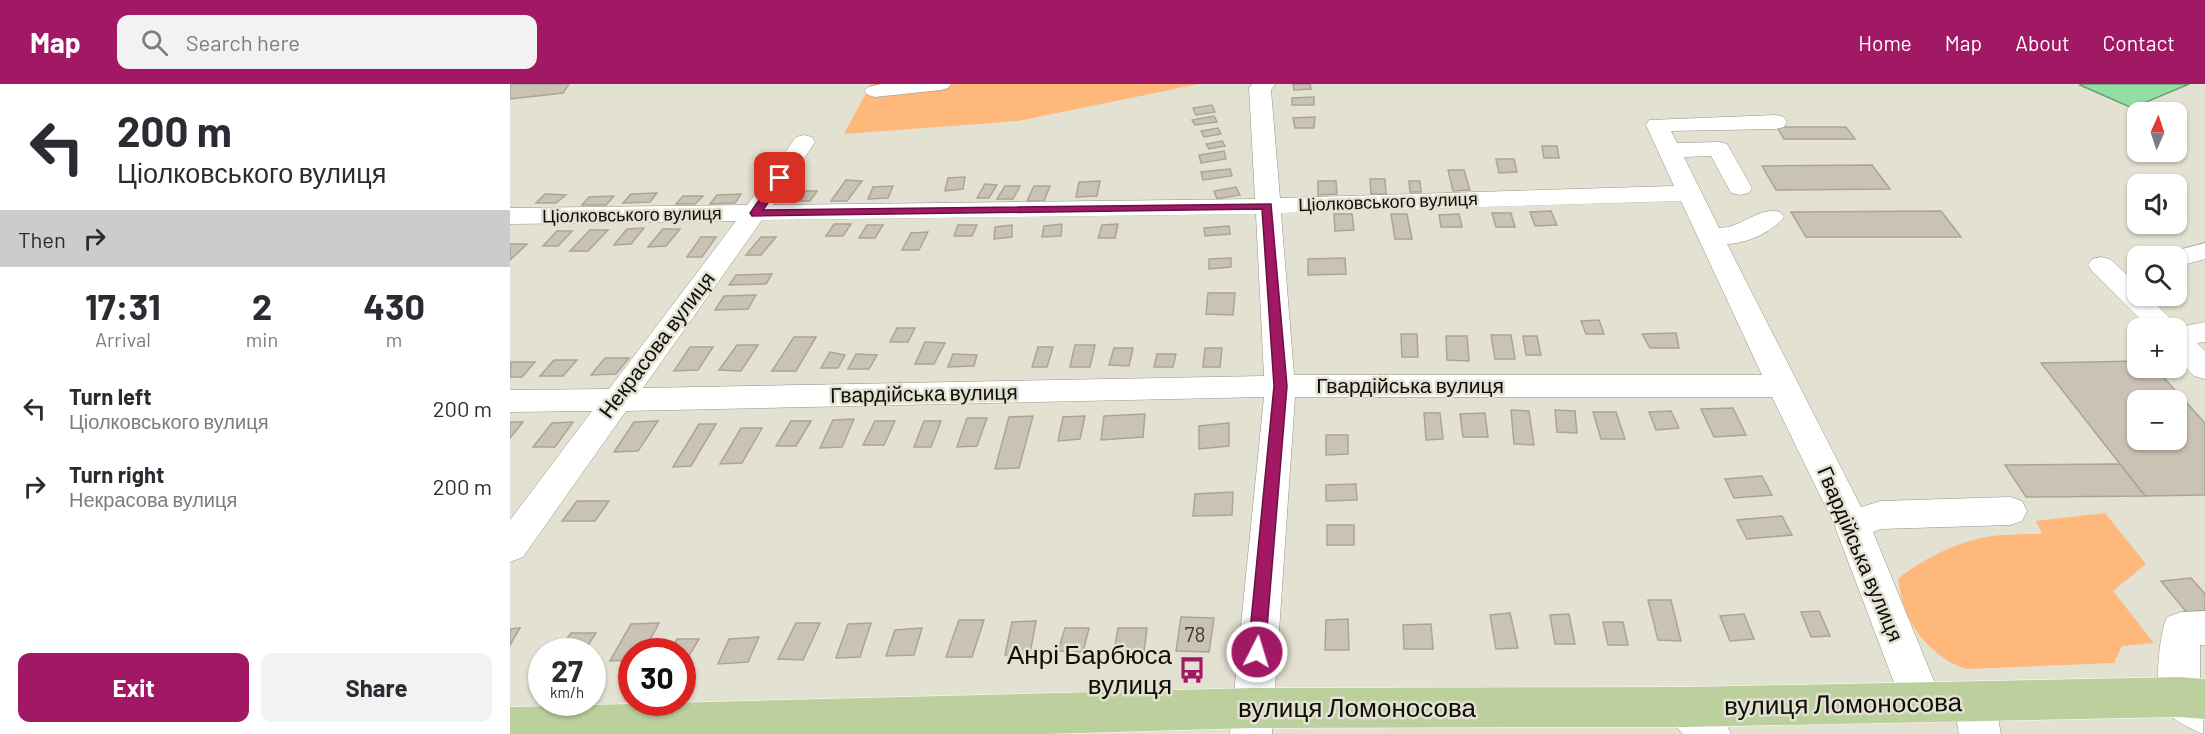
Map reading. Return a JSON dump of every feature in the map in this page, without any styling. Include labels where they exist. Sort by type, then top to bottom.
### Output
[{"type":"main road","name":"вулиця Ломоносова","points":[[510,728],[1251,721],[1698,720],[1922,703],[1977,718],[2196,704]]},
{"type":"street","points":[[875,91],[941,84]]},
{"type":"street","points":[[1251,721],[1280,386],[1260,88],[1265,84]]},
{"type":"street","points":[[1776,122],[1657,125],[1782,386]]},
{"type":"street","name":"Некрасова вулиця","points":[[510,547],[615,400],[755,213],[804,142]]},
{"type":"street","points":[[1668,150],[1719,148],[1740,188]]},
{"type":"street","name":"Ціолковського вулиця","points":[[510,216],[1268,206],[1689,193]]},
{"type":"street","points":[[1712,236],[1737,236],[1771,217]]},
{"type":"street","points":[[2187,256],[2205,251]]},
{"type":"street","points":[[2117,270],[2157,318]]},
{"type":"street","points":[[2187,336],[2205,332]]},
{"type":"street","points":[[2187,350],[2205,369]]},
{"type":"street","name":"Гвардійська вулиця","points":[[510,401],[1280,386],[1782,386],[1852,524],[1922,703]]},
{"type":"street","points":[[1852,524],[1881,515],[2010,511]]},
{"type":"street","points":[[2196,704],[2181,629],[2205,628]]},
{"type":"shaded area","points":[[871,84],[1199,84],[1018,121],[844,134]]},
{"type":"shaded area","points":[[2189,84],[2146,102],[2127,102],[2127,106],[2080,85]]},
{"type":"shaded area","points":[[2105,513],[2146,564],[2113,591],[2154,643],[2122,646],[2114,663],[1967,669],[1957,666],[1939,654],[1923,639],[1910,621],[1903,604],[1898,579],[1925,560],[1956,545],[1977,539],[2001,535],[2042,534],[2036,521]]},
{"type":"building","points":[[510,84],[569,84],[563,93],[510,99]]},
{"type":"building","points":[[1293,84],[1310,84],[1311,89],[1294,90]]},
{"type":"building","points":[[1314,97],[1314,105],[1292,105],[1292,98]]},
{"type":"building","points":[[1212,105],[1215,112],[1196,115],[1193,108]]},
{"type":"building","points":[[1214,116],[1217,122],[1195,125],[1192,120]]},
{"type":"building","points":[[1315,117],[1314,128],[1295,128],[1293,118]]},
{"type":"building","points":[[1777,127],[1846,127],[1855,139],[1784,139]]},
{"type":"building","points":[[1218,128],[1221,134],[1204,137],[1201,131]]},
{"type":"building","points":[[1222,141],[1225,146],[1209,149],[1206,144]]},
{"type":"building","points":[[1542,146],[1557,146],[1559,158],[1544,158]]},
{"type":"building","points":[[1224,151],[1226,159],[1201,163],[1199,155]]},
{"type":"building","points":[[1496,159],[1514,159],[1517,172],[1499,173]]},
{"type":"building","points":[[1872,165],[1890,189],[1776,190],[1762,166]]},
{"type":"building","points":[[1230,169],[1232,176],[1203,180],[1201,172]]},
{"type":"building","points":[[1448,170],[1464,170],[1470,190],[1453,191]]},
{"type":"building","points":[[965,177],[963,189],[945,191],[948,178]]},
{"type":"building","points":[[1370,179],[1385,179],[1386,194],[1371,194]]},
{"type":"building","points":[[846,180],[862,181],[847,201],[831,201]]},
{"type":"building","points":[[1100,181],[1097,196],[1076,197],[1079,182]]},
{"type":"building","points":[[1318,181],[1336,181],[1337,194],[1318,195]]},
{"type":"building","points":[[1409,181],[1420,181],[1421,192],[1410,192]]},
{"type":"building","points":[[985,184],[997,185],[989,198],[977,198]]},
{"type":"building","points":[[893,186],[888,198],[868,199],[873,187]]},
{"type":"building","points":[[1005,186],[1020,186],[1013,199],[997,199]]},
{"type":"building","points":[[1034,186],[1050,186],[1044,201],[1027,201]]},
{"type":"building","points":[[1236,187],[1240,195],[1217,199],[1214,191]]},
{"type":"building","points":[[796,191],[817,191],[810,201],[789,201]]},
{"type":"building","points":[[657,193],[650,202],[623,203],[631,194]]},
{"type":"building","points":[[545,194],[566,195],[556,203],[536,203]]},
{"type":"building","points":[[741,194],[735,203],[710,204],[717,195]]},
{"type":"building","points":[[614,196],[606,205],[582,205],[589,197]]},
{"type":"building","points":[[683,196],[703,196],[695,204],[676,204]]},
{"type":"building","points":[[1551,211],[1557,225],[1535,226],[1530,212]]},
{"type":"building","points":[[1941,211],[1961,237],[1806,237],[1791,212]]},
{"type":"building","points":[[1492,213],[1511,213],[1515,227],[1496,227]]},
{"type":"building","points":[[1334,214],[1352,214],[1354,230],[1335,231]]},
{"type":"building","points":[[1391,214],[1407,214],[1412,239],[1395,239]]},
{"type":"building","points":[[1459,214],[1462,227],[1441,227],[1439,215]]},
{"type":"building","points":[[834,224],[851,224],[843,236],[826,236]]},
{"type":"building","points":[[1062,224],[1061,236],[1042,237],[1044,226]]},
{"type":"building","points":[[1118,224],[1115,238],[1098,238],[1102,225]]},
{"type":"building","points":[[867,225],[883,225],[875,238],[859,238]]},
{"type":"building","points":[[958,225],[977,225],[972,236],[954,236]]},
{"type":"building","points":[[1012,225],[1012,237],[994,239],[995,227]]},
{"type":"building","points":[[1229,226],[1230,234],[1205,236],[1204,228]]},
{"type":"building","points":[[644,228],[631,244],[614,245],[627,229]]},
{"type":"building","points":[[663,229],[680,229],[666,246],[648,247]]},
{"type":"building","points":[[590,230],[608,230],[588,251],[570,251]]},
{"type":"building","points":[[557,231],[572,231],[558,246],[543,246]]},
{"type":"building","points":[[928,232],[919,250],[902,250],[911,233]]},
{"type":"building","points":[[701,237],[716,237],[702,257],[687,257]]},
{"type":"building","points":[[761,237],[776,237],[761,255],[746,255]]},
{"type":"building","points":[[510,244],[527,244],[510,260]]},
{"type":"building","points":[[1231,258],[1231,267],[1209,269],[1209,259]]},
{"type":"building","points":[[1345,258],[1346,274],[1308,275],[1308,259]]},
{"type":"building","points":[[772,274],[766,284],[729,285],[736,275]]},
{"type":"building","points":[[1208,293],[1235,293],[1233,315],[1206,314]]},
{"type":"building","points":[[756,295],[748,309],[715,310],[724,296]]},
{"type":"building","points":[[1599,320],[1604,334],[1586,334],[1581,321]]},
{"type":"building","points":[[897,328],[915,328],[908,342],[890,342]]},
{"type":"building","points":[[1676,333],[1679,348],[1650,348],[1642,334]]},
{"type":"building","points":[[1401,334],[1417,334],[1418,357],[1402,357]]},
{"type":"building","points":[[1491,335],[1511,335],[1515,359],[1495,359]]},
{"type":"building","points":[[1446,336],[1467,336],[1469,361],[1447,360]]},
{"type":"building","points":[[1523,336],[1537,336],[1541,355],[1526,355]]},
{"type":"building","points":[[794,337],[816,337],[796,371],[772,371]]},
{"type":"building","points":[[925,342],[945,343],[934,364],[915,364]]},
{"type":"building","points":[[737,345],[758,345],[741,371],[719,370]]},
{"type":"building","points":[[1075,345],[1095,345],[1090,367],[1070,367]]},
{"type":"building","points":[[690,347],[713,347],[698,370],[674,371]]},
{"type":"building","points":[[1038,347],[1053,347],[1047,367],[1032,367]]},
{"type":"building","points":[[1114,348],[1133,348],[1129,366],[1109,365]]},
{"type":"building","points":[[1205,348],[1222,348],[1220,367],[1203,367]]},
{"type":"building","points":[[830,352],[845,355],[838,368],[821,368]]},
{"type":"building","points":[[856,354],[877,355],[869,369],[848,369]]},
{"type":"building","points":[[953,354],[977,355],[974,366],[948,367]]},
{"type":"building","points":[[1157,354],[1176,354],[1173,367],[1154,367]]},
{"type":"building","points":[[605,358],[629,358],[616,374],[591,375]]},
{"type":"building","points":[[554,360],[577,360],[563,376],[540,376]]},
{"type":"building","points":[[2127,361],[2127,378],[2164,378],[2175,390],[2127,390],[2127,450],[2187,450],[2187,403],[2205,423],[2205,495],[2145,496],[2041,363]]},
{"type":"building","points":[[511,362],[535,362],[522,377],[510,377]]},
{"type":"building","points":[[1733,408],[1746,435],[1714,437],[1701,409]]},
{"type":"building","points":[[1511,410],[1529,411],[1534,445],[1514,444]]},
{"type":"building","points":[[1555,410],[1575,411],[1577,433],[1557,432]]},
{"type":"building","points":[[1671,411],[1679,428],[1656,430],[1649,412]]},
{"type":"building","points":[[1593,412],[1616,412],[1625,439],[1601,439]]},
{"type":"building","points":[[1424,413],[1440,413],[1443,439],[1426,440]]},
{"type":"building","points":[[1485,413],[1488,437],[1463,437],[1460,414]]},
{"type":"building","points":[[1145,414],[1143,437],[1101,440],[1104,416]]},
{"type":"building","points":[[1033,416],[1019,468],[995,469],[1009,417]]},
{"type":"building","points":[[1085,416],[1080,439],[1058,441],[1063,417]]},
{"type":"building","points":[[967,418],[987,418],[977,446],[957,447]]},
{"type":"building","points":[[854,419],[842,447],[820,448],[833,420]]},
{"type":"building","points":[[658,421],[638,451],[614,452],[634,422]]},
{"type":"building","points":[[791,421],[811,421],[796,446],[776,446]]},
{"type":"building","points":[[875,421],[895,421],[884,445],[863,445]]},
{"type":"building","points":[[924,421],[941,421],[931,447],[914,447]]},
{"type":"building","points":[[510,422],[523,422],[510,438]]},
{"type":"building","points":[[573,422],[555,447],[533,447],[552,423]]},
{"type":"building","points":[[1229,423],[1229,446],[1199,449],[1199,426]]},
{"type":"building","points":[[699,424],[716,424],[691,466],[673,467]]},
{"type":"building","points":[[741,428],[762,428],[742,463],[720,464]]},
{"type":"building","points":[[1326,435],[1348,435],[1348,454],[1326,455]]},
{"type":"building","points":[[2120,464],[2145,496],[2026,497],[2005,465]]},
{"type":"building","points":[[1762,476],[1772,495],[1734,498],[1725,479]]},
{"type":"building","points":[[1356,484],[1357,500],[1326,501],[1326,485]]},
{"type":"building","points":[[1233,492],[1232,515],[1193,516],[1195,494]]},
{"type":"building","points":[[577,501],[609,501],[595,521],[562,521]]},
{"type":"building","points":[[1782,516],[1792,535],[1747,539],[1737,520]]},
{"type":"building","points":[[1327,525],[1354,525],[1354,545],[1327,545]]},
{"type":"building","points":[[2191,578],[2205,594],[2205,635],[2161,581]]},
{"type":"building","points":[[1648,600],[1671,600],[1681,641],[1658,640]]},
{"type":"building","points":[[1819,611],[1830,636],[1811,637],[1801,612]]},
{"type":"building","points":[[1510,613],[1518,648],[1496,649],[1490,615]]},
{"type":"building","points":[[1569,614],[1575,644],[1555,644],[1550,615]]},
{"type":"building","points":[[1744,614],[1754,639],[1730,641],[1720,616]]},
{"type":"building","points":[[1181,617],[1214,618],[1209,652],[1176,651]]},
{"type":"building","points":[[1348,619],[1349,650],[1325,650],[1326,620]]},
{"type":"building","points":[[959,620],[984,620],[972,657],[946,657]]},
{"type":"building","points":[[1036,621],[1030,653],[1005,655],[1012,622]]},
{"type":"building","points":[[1603,622],[1623,622],[1628,645],[1608,645]]},
{"type":"building","points":[[659,623],[651,638],[623,638],[631,624]]},
{"type":"building","points":[[796,623],[820,623],[803,660],[778,659]]},
{"type":"building","points":[[871,623],[860,657],[836,658],[848,624]]},
{"type":"building","points":[[1431,624],[1433,649],[1404,649],[1403,625]]},
{"type":"building","points":[[520,628],[510,645],[510,629]]},
{"type":"building","points":[[922,628],[914,655],[886,656],[895,630]]},
{"type":"building","points":[[1065,628],[1089,628],[1083,652],[1058,651]]},
{"type":"building","points":[[1118,628],[1147,628],[1144,652],[1114,653]]},
{"type":"building","points":[[571,633],[596,633],[593,638],[567,638]]},
{"type":"building","points":[[759,637],[748,662],[718,664],[729,639]]},
{"type":"building","points":[[618,647],[618,661],[610,661]]},
{"type":"place","name":"Анрі Барбюса вулиця","points":[[1192,670]]},
{"type":"route","points":[[780,178],[755,213],[1268,206],[1280,386],[1257,652]]}]
